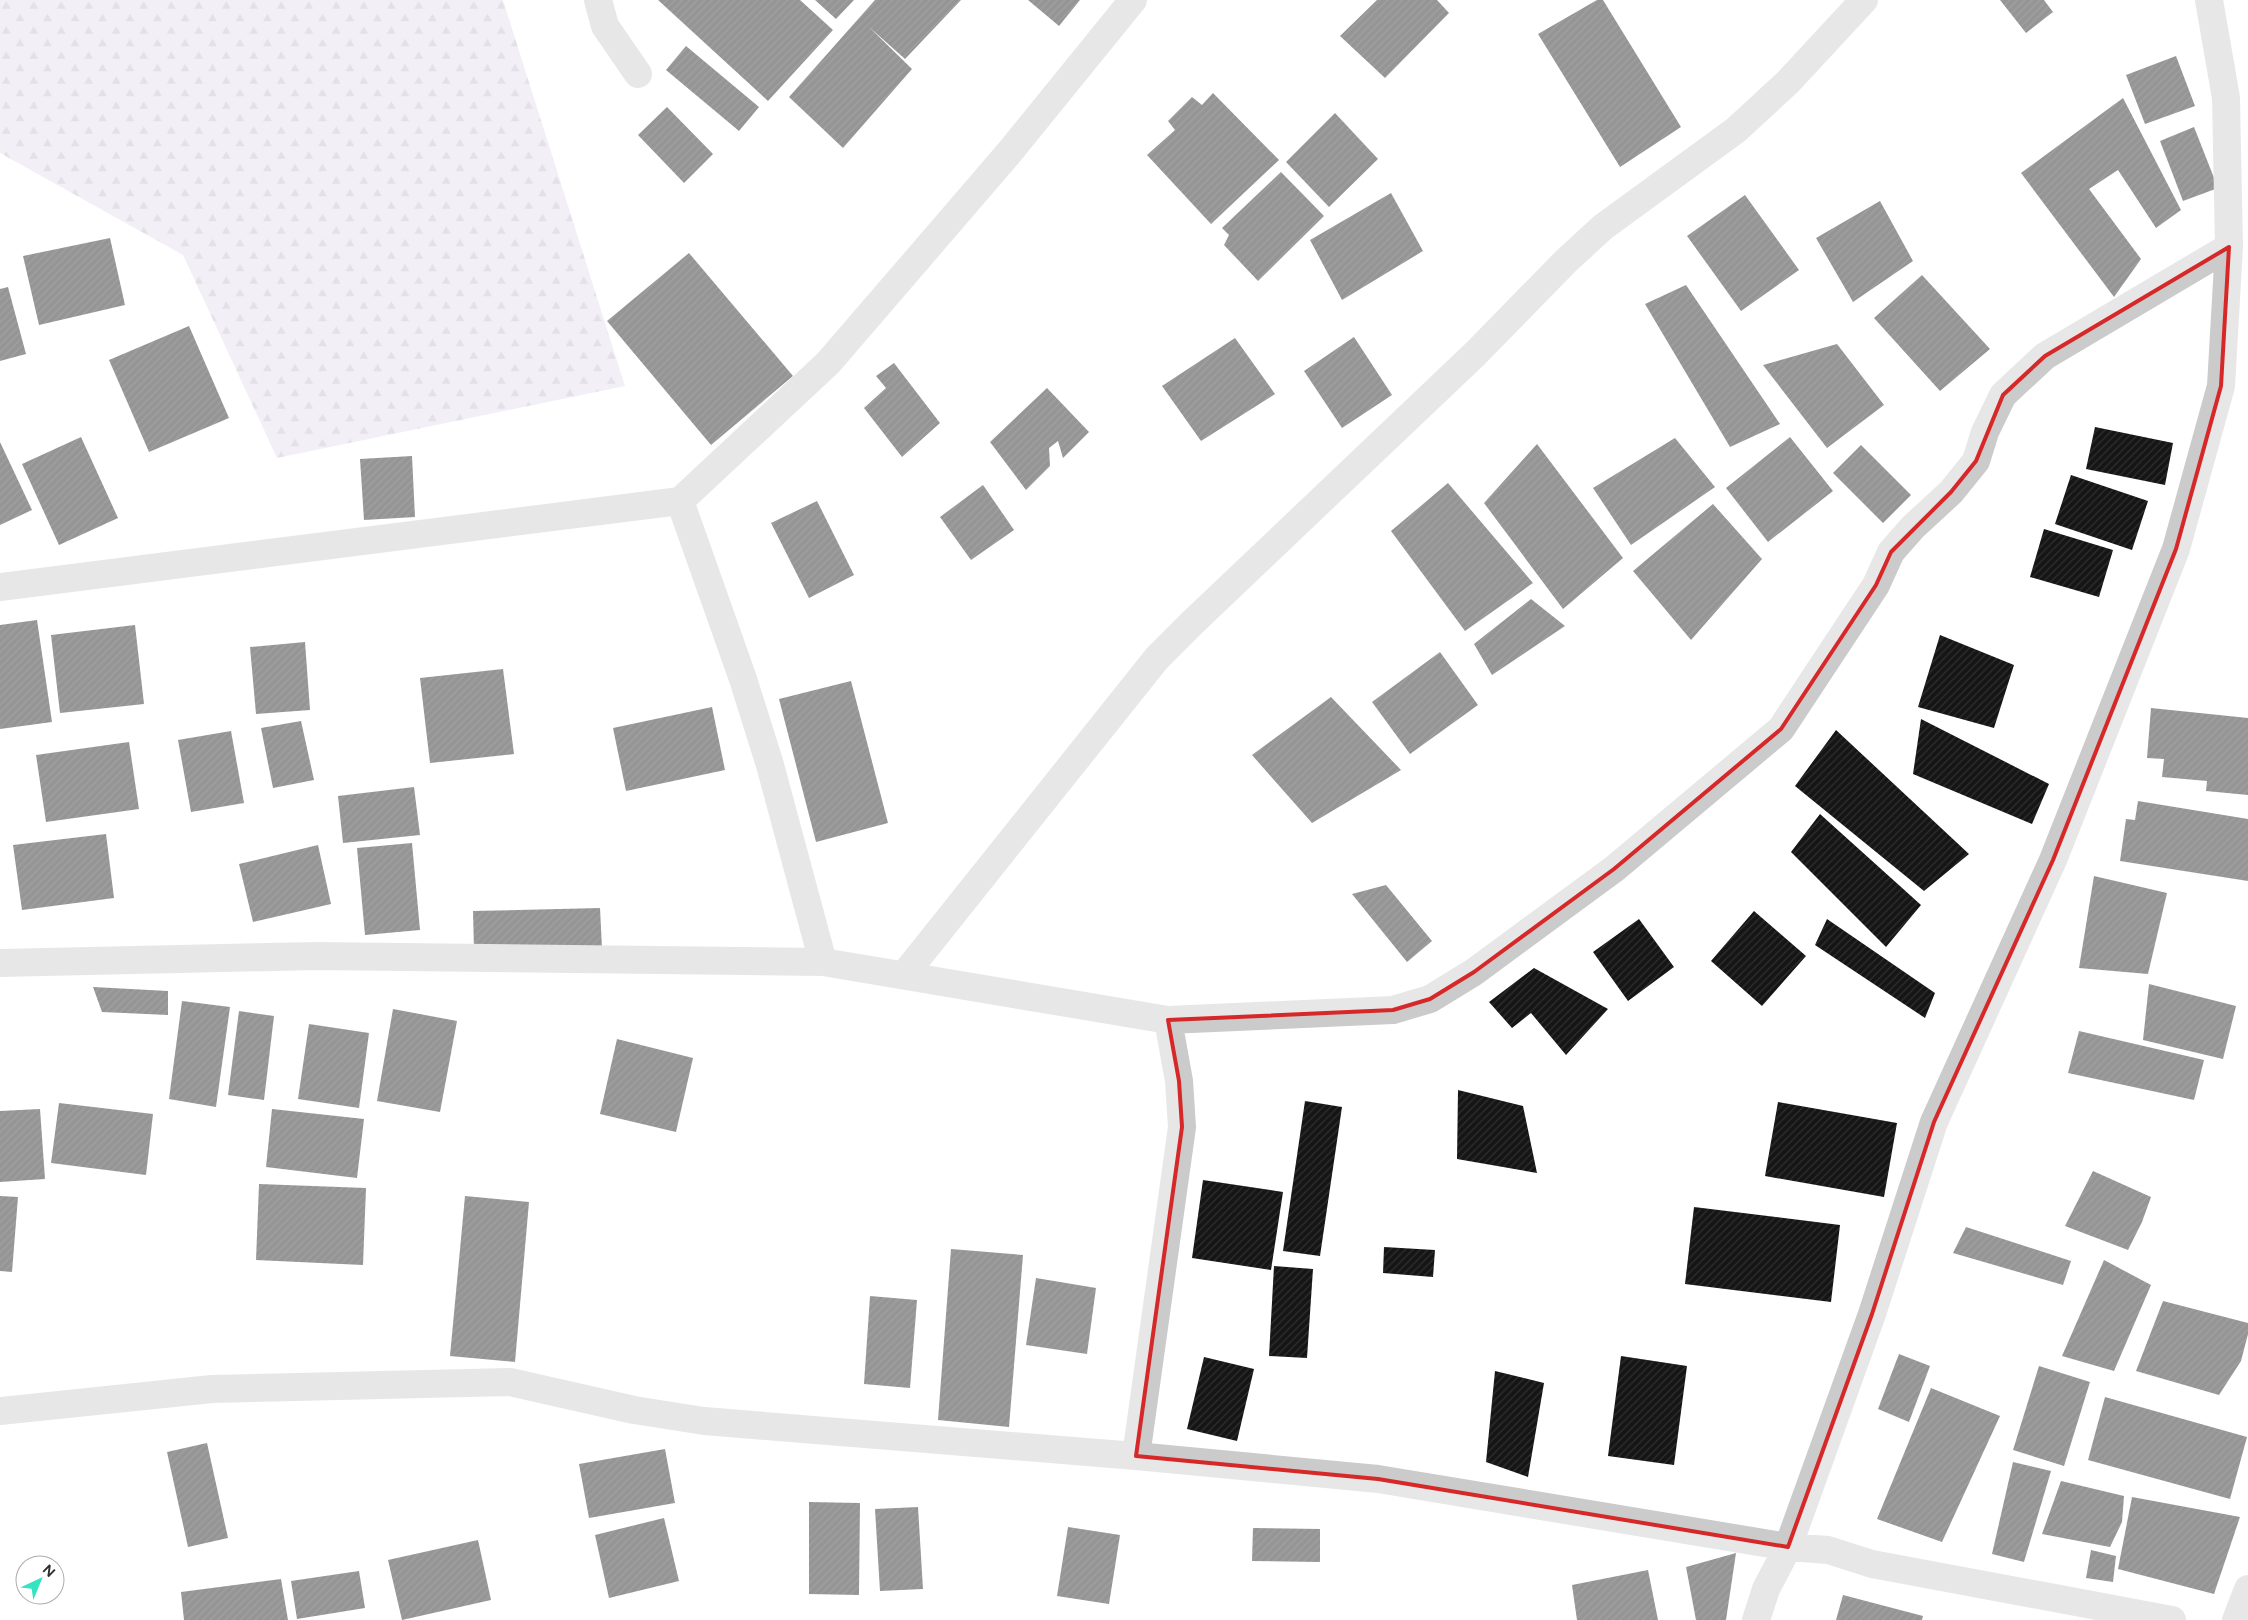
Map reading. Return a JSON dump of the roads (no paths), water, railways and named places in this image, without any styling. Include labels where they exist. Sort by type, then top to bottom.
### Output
[{"type":"street","points":[[598,0],[605,26],[638,74]]},
{"type":"street","points":[[0,587],[680,501],[828,363],[1008,154],[1133,0]]},
{"type":"street","points":[[904,975],[1157,658],[1192,622],[1475,354],[1597,232],[1736,130],[1788,82],[1864,0]]},
{"type":"street","points":[[1756,1620],[1766,1589],[1788,1547],[1872,1314],[1934,1122],[2053,860],[2176,549],[2221,386],[2229,247],[2226,98],[2209,0]]},
{"type":"street","points":[[0,963],[316,956],[823,962],[1168,1020],[1393,1010],[1430,999],[1474,972],[1614,869],[1781,728],[1876,585],[1891,552],[1913,527],[1952,492],[1976,461],[1985,432],[2003,395],[2045,356],[2229,247]]},
{"type":"street","points":[[680,501],[743,679],[770,765],[823,962]]},
{"type":"street","points":[[1136,1456],[1182,1127],[1179,1081],[1168,1020]]},
{"type":"street","points":[[0,1410],[212,1389],[510,1382],[634,1410],[704,1421],[1136,1456],[1378,1479],[1788,1547],[1828,1550],[1872,1564],[2172,1620]]},
{"type":"street","points":[[2236,1620],[2248,1589]]}]
